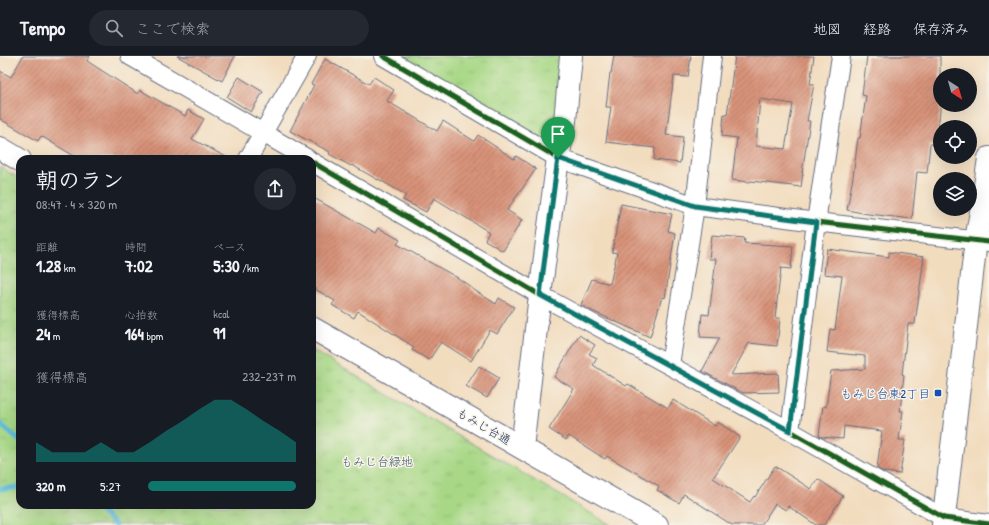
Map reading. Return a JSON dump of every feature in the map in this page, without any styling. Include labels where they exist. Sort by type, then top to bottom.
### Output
[{"type":"street","points":[[130,56],[301,155]]},
{"type":"street","points":[[250,155],[307,56]]},
{"type":"street","points":[[383,56],[558,158],[695,206],[816,222],[983,241]]},
{"type":"street","points":[[522,448],[558,158],[565,121],[571,56]]},
{"type":"street","points":[[670,365],[695,206],[712,56]]},
{"type":"street","points":[[790,431],[816,222],[841,56]]},
{"type":"street","points":[[0,148],[16,158]]},
{"type":"street","points":[[943,522],[983,241],[984,200],[989,158]]},
{"type":"street","points":[[316,164],[540,295],[790,431],[943,522],[989,524]]},
{"type":"street","name":"もみじ台通","points":[[316,330],[657,525]]},
{"type":"green space","points":[[383,56],[571,56],[558,158]]},
{"type":"green space","name":"もみじ台緑地","points":[[0,167],[16,177],[16,509],[316,509],[316,352],[611,525],[0,525]]},
{"type":"building","points":[[23,56],[90,56],[87,61],[138,94],[140,90],[185,116],[188,110],[204,119],[192,139],[222,155],[72,155],[41,136],[38,141],[0,119],[0,71],[11,77]]},
{"type":"building","points":[[177,56],[235,56],[222,81]]},
{"type":"building","points":[[614,56],[691,56],[688,77],[674,76],[666,135],[683,137],[680,163],[654,160],[655,148],[606,142],[611,107],[606,107],[610,73]]},
{"type":"building","points":[[735,56],[814,56],[810,84],[814,84],[807,121],[810,121],[801,187],[732,180],[737,138],[722,136],[724,114],[727,115]],"holes":[[[760,99],[793,104],[785,149],[756,146]]]},
{"type":"building","points":[[867,56],[940,56],[940,68],[933,68],[933,112],[940,112],[939,120],[933,120],[933,144],[930,144],[927,173],[917,172],[912,219],[847,210],[866,96],[862,95]]},
{"type":"building","points":[[325,59],[369,84],[374,77],[394,90],[387,101],[437,131],[443,121],[474,141],[478,135],[514,159],[516,156],[536,169],[507,210],[522,220],[503,251],[485,240],[489,232],[434,198],[426,212],[403,200],[406,195],[329,154],[330,152],[290,131],[314,85],[311,84]]},
{"type":"building","points":[[239,77],[263,92],[251,112],[227,97]]},
{"type":"building","points":[[316,199],[376,233],[379,228],[400,240],[397,244],[458,278],[496,304],[499,298],[514,307],[497,334],[490,330],[471,361],[441,342],[429,360],[412,350],[414,347],[358,311],[354,318],[332,305],[335,301],[316,289]]},
{"type":"building","points":[[621,204],[672,214],[668,231],[675,233],[665,298],[662,297],[650,337],[581,305],[592,279],[610,284],[617,253],[612,252]]},
{"type":"building","points":[[712,235],[745,238],[744,243],[793,246],[791,269],[781,268],[775,318],[780,318],[777,346],[749,343],[731,375],[778,373],[779,392],[743,393],[702,371],[720,338],[700,337],[702,314],[709,315],[716,259],[709,259]]},
{"type":"building","points":[[827,249],[889,257],[889,252],[924,257],[915,324],[908,324],[902,374],[904,375],[900,411],[903,411],[899,440],[905,440],[900,474],[884,472],[877,468],[882,431],[844,426],[843,439],[822,437],[819,435],[823,406],[826,407],[831,371],[865,369],[865,356],[827,352],[830,329],[835,330],[842,276],[824,274]]},
{"type":"building","points":[[579,335],[595,345],[589,354],[597,358],[593,365],[626,386],[628,384],[668,408],[673,400],[715,426],[718,422],[740,437],[713,478],[750,502],[754,496],[755,497],[775,466],[811,489],[818,479],[843,496],[824,525],[816,525],[788,506],[786,510],[775,504],[761,525],[732,525],[684,494],[679,503],[657,490],[659,486],[607,456],[605,459],[569,436],[566,440],[549,429],[574,389],[554,377]]},
{"type":"building","points":[[479,366],[499,378],[487,398],[466,386]]},
{"type":"waterway","points":[[0,424],[16,438]]},
{"type":"waterway","points":[[0,489],[16,487]]},
{"type":"waterway","points":[[98,509],[115,525]]},
{"type":"cycle path","points":[[383,56],[558,158],[695,206],[989,242]]},
{"type":"cycle path","points":[[316,164],[540,295],[790,431],[944,518],[989,524]]},
{"type":"place","name":"もみじ台東2丁目","points":[[938,393]]},
{"type":"route","points":[[558,158],[695,206],[816,222],[790,431],[540,295],[558,158]]}]
